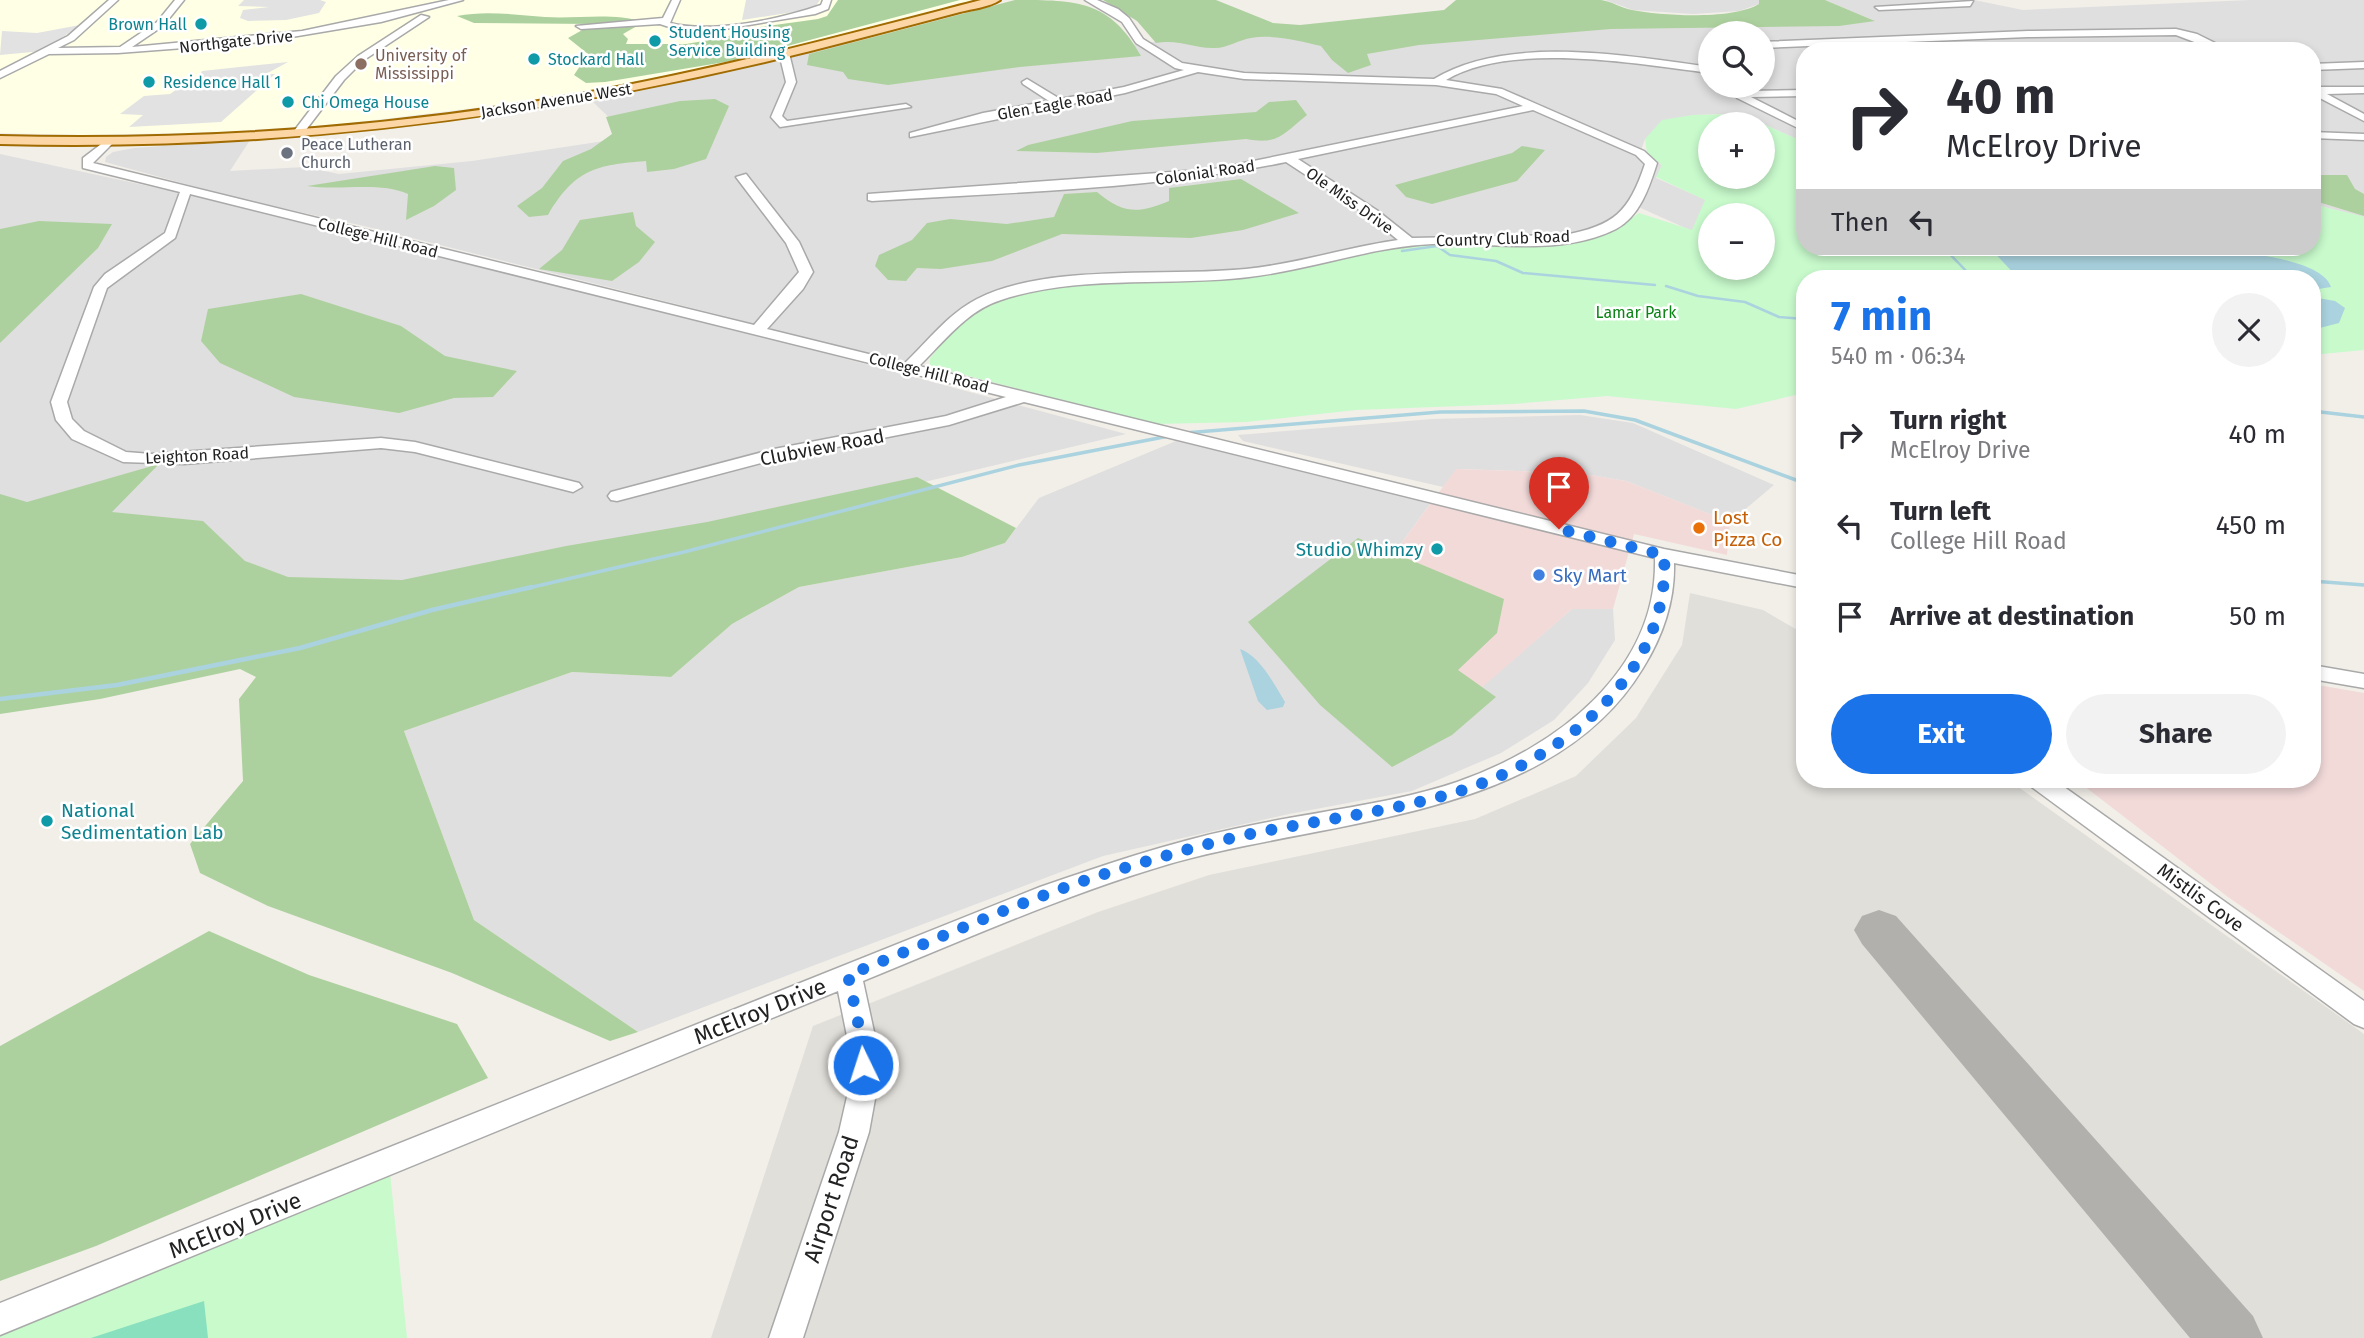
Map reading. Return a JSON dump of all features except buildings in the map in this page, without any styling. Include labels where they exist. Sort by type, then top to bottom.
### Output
[{"type":"main road","name":"Jackson Avenue West","points":[[0,140],[70,142],[298,133],[437,119],[558,102],[668,81],[994,0]]},
{"type":"street","points":[[0,75],[50,51],[85,27],[114,0]]},
{"type":"street","points":[[119,50],[160,24],[180,0]]},
{"type":"street","points":[[298,133],[340,78],[361,58],[435,11],[459,0]]},
{"type":"street","name":"Northgate Drive","points":[[50,51],[119,50],[267,40],[420,11],[459,0]]},
{"type":"street","points":[[666,21],[676,0]]},
{"type":"street","points":[[666,21],[668,26],[678,28],[736,25],[816,11],[825,7],[827,0]]},
{"type":"street","name":"Country Club Road","points":[[909,367],[961,315],[974,306],[1006,295],[1046,286],[1106,280],[1247,273],[1409,242],[1571,237],[1608,228],[1630,211],[1648,174],[1649,158],[1498,91],[1436,82],[1254,77],[1194,70],[1167,61],[1152,51],[1139,41],[1126,20],[1115,11],[1089,0]]},
{"type":"street","points":[[1878,7],[1970,3]]},
{"type":"street","name":"Northgate Drive","points":[[420,11],[435,11]]},
{"type":"street","points":[[580,26],[666,21]]},
{"type":"street","points":[[1842,42],[2176,32],[2207,42]]},
{"type":"street","points":[[1922,39],[1928,42]]},
{"type":"street","points":[[1775,45],[1796,44]]},
{"type":"street","points":[[784,53],[791,82],[776,117],[783,125],[906,107]]},
{"type":"street","points":[[1436,82],[1454,68],[1539,58],[1622,59],[1698,68]]},
{"type":"street","points":[[2321,67],[2364,65]]},
{"type":"street","name":"Glen Eagle Road","points":[[914,135],[965,121],[1133,89],[1194,70]]},
{"type":"street","points":[[1027,82],[1060,104]]},
{"type":"street","points":[[2321,91],[2364,90]]},
{"type":"street","points":[[1775,92],[1796,93]]},
{"type":"street","points":[[2321,95],[2364,118]]},
{"type":"street","points":[[1751,98],[1796,123]]},
{"type":"street","name":"Colonial Road","points":[[872,197],[1164,179],[1290,159],[1533,107]]},
{"type":"street","points":[[2321,135],[2364,137]]},
{"type":"street","points":[[92,155],[153,140]]},
{"type":"street","points":[[92,155],[109,141]]},
{"type":"street","points":[[70,142],[88,149],[92,155]]},
{"type":"street","name":"College Hill Road","points":[[92,155],[87,165],[96,168],[1664,555],[1796,582]]},
{"type":"street","name":"Ole Miss Drive","points":[[1290,159],[1371,212],[1409,242]]},
{"type":"street","points":[[742,177],[792,242],[806,272],[798,286],[758,330]]},
{"type":"street","name":"Leighton Road","points":[[187,190],[178,202],[175,228],[170,235],[110,277],[101,287],[93,304],[59,402],[64,420],[78,435],[123,457],[153,459],[381,443],[415,447],[573,486]]},
{"type":"street","name":"Clubview Road","points":[[617,496],[774,454],[949,421],[1026,396]]},
{"type":"street","name":"McElroy Drive","points":[[0,1320],[1049,894],[1122,868],[1236,837],[1455,793],[1521,766],[1564,740],[1622,688],[1642,653],[1657,617],[1666,579],[1664,555]]},
{"type":"street","points":[[2321,674],[2364,681]]},
{"type":"street","name":"Mistlis Cove","points":[[2049,788],[2364,1016]]},
{"type":"street","name":"Airport Road","points":[[786,1338],[854,1132],[863,1088],[862,1041],[848,975]]},
{"type":"shaded area","name":"University of Mississippi","points":[[0,0],[979,0],[748,59],[546,99],[342,124],[221,132],[85,135],[0,133]]},
{"type":"shaded area","points":[[244,0],[326,2],[319,13],[286,20],[248,21],[240,18],[243,10],[269,7],[238,6]]},
{"type":"shaded area","points":[[746,0],[820,0],[815,7],[806,10],[742,20]]},
{"type":"shaded area","points":[[1605,0],[1759,0],[1759,4],[1739,11],[1693,14],[1633,10]]},
{"type":"shaded area","points":[[1825,0],[1974,0],[2023,10],[2250,0],[2364,0],[2364,217],[2321,206],[2321,42],[1796,42],[1796,138],[1775,129],[1775,112],[1698,112],[1698,115],[1692,115],[1645,139],[1640,153],[1662,165],[1656,178],[1706,200],[1705,203],[1698,203],[1698,218],[1692,231],[1634,205],[1619,221],[1571,237],[1409,242],[1292,267],[1046,286],[974,306],[909,367],[732,318],[364,226],[240,199],[105,162],[106,157],[113,152],[134,148],[250,140],[230,171],[305,167],[339,174],[472,161],[611,140],[625,133],[593,102],[852,41],[871,77],[983,68],[1178,38],[1698,25],[1698,98],[1775,98],[1775,23],[1873,20]]},
{"type":"shaded area","points":[[80,25],[43,51],[0,55],[2,31],[37,33]]},
{"type":"shaded area","points":[[288,62],[266,74],[275,74],[221,122],[129,127],[143,115],[120,114],[144,96],[170,94],[186,83],[198,80],[202,71]]},
{"type":"shaded area","points":[[0,154],[241,206],[728,327],[1126,434],[364,615],[0,682]]},
{"type":"shaded area","points":[[1580,415],[1633,423],[1774,485],[1730,522],[1626,481],[1578,473],[1457,469],[1443,487],[1243,441],[1238,435],[1432,419]]},
{"type":"shaded area","points":[[1176,441],[1430,504],[1392,556],[1480,688],[1572,609],[1613,609],[1615,640],[1588,683],[1554,720],[1501,753],[1412,791],[1289,814],[1103,856],[638,1032],[474,920],[404,731],[572,672],[671,677],[732,624],[799,587],[962,557],[1005,543],[1039,498]]},
{"type":"shaded area","points":[[1456,469],[1578,473],[1626,481],[1730,522],[1727,555],[1634,534],[1613,609],[1572,609],[1480,689],[1451,672],[1392,556]]},
{"type":"shaded area","points":[[1690,593],[1763,610],[1796,629],[1796,788],[2020,788],[2364,1034],[2364,1338],[711,1338],[813,1026],[1098,912],[1209,875],[1475,819],[1576,776],[1636,718],[1682,645]]},
{"type":"shaded area","points":[[2321,686],[2364,693],[2364,991],[2228,897],[2087,788],[2321,788]]},
{"type":"green space","points":[[838,0],[960,0],[731,61],[586,83],[574,75],[588,54],[568,38],[593,24],[474,23],[457,16],[490,13],[545,17],[620,17],[644,22],[623,34],[628,39],[626,44],[686,44],[727,37],[739,30],[818,19],[827,16]]},
{"type":"green space","points":[[1015,0],[1056,1],[1089,7],[1117,24],[1141,56],[1020,67],[888,85],[848,79],[843,72],[807,65],[809,54]]},
{"type":"green space","points":[[1103,0],[1216,0],[1273,23],[1300,25],[1444,10],[1456,0],[1601,0],[1645,12],[1715,15],[1747,9],[1759,4],[1759,0],[1825,0],[1875,21],[1839,26],[1775,27],[1775,21],[1698,21],[1698,28],[1611,29],[1419,45],[1367,54],[1371,65],[1348,73],[1332,60],[1321,46],[1268,37],[1251,38],[1215,48],[1173,42],[1156,43],[1137,21]]},
{"type":"green space","points":[[715,99],[729,106],[706,159],[674,169],[647,172],[646,161],[600,168],[588,172],[568,188],[548,215],[529,217],[517,206],[542,188],[563,161],[591,149],[612,134],[606,117],[680,101]]},
{"type":"green space","points":[[1296,100],[1307,115],[1286,133],[1273,139],[1246,139],[1097,153],[1016,151],[1028,145],[1132,121],[1256,112],[1269,102]]},
{"type":"green space","name":"Lamar Park","points":[[1698,115],[1698,189],[1775,189],[1775,129],[1796,138],[1796,256],[2321,256],[2321,206],[2364,217],[2364,350],[2321,354],[2321,270],[1796,270],[1796,395],[1736,409],[1607,396],[1513,404],[1356,410],[1246,422],[1155,424],[930,366],[930,358],[973,310],[1013,295],[1046,288],[1116,281],[1255,275],[1411,246],[1561,240],[1617,226],[1639,213],[1692,230],[1698,216],[1698,280],[1775,280],[1775,203],[1704,203],[1705,200],[1656,177],[1662,165],[1647,153],[1645,139],[1662,120]]},
{"type":"green space","points":[[1522,146],[1545,150],[1517,181],[1432,204],[1406,197],[1395,185],[1512,153]]},
{"type":"green space","points":[[435,166],[454,168],[456,190],[434,206],[406,220],[408,194],[397,190],[307,186]]},
{"type":"green space","points":[[2347,175],[2355,189],[2364,194],[2364,216],[2321,203],[2321,176]]},
{"type":"green space","points":[[1241,179],[1299,213],[1243,230],[1191,238],[1062,234],[992,261],[941,269],[917,268],[906,281],[888,280],[875,266],[879,255],[912,240],[927,223],[950,219],[1007,224],[1054,217],[1064,194],[1097,192],[1115,205],[1139,210],[1169,201],[1169,188]]},
{"type":"green space","points":[[633,212],[636,226],[655,242],[639,262],[612,281],[539,269],[562,250],[580,220]]},
{"type":"green space","points":[[39,221],[112,224],[98,248],[0,343],[0,229]]},
{"type":"green space","points":[[301,294],[401,326],[445,356],[517,371],[493,397],[454,398],[399,413],[294,397],[220,363],[201,341],[208,309]]},
{"type":"green space","points":[[159,464],[112,512],[203,521],[245,561],[288,577],[402,580],[566,546],[707,522],[917,477],[1016,528],[1005,543],[962,557],[799,587],[732,624],[671,677],[572,672],[404,731],[474,920],[638,1032],[610,1041],[452,973],[268,906],[200,873],[190,844],[243,781],[239,699],[256,677],[240,669],[100,699],[0,714],[0,494],[27,502]]},
{"type":"green space","points":[[1358,538],[1504,599],[1497,633],[1458,670],[1496,697],[1452,735],[1392,767],[1320,705],[1248,622]]},
{"type":"green space","points":[[209,931],[309,975],[457,1024],[488,1078],[96,1246],[0,1281],[0,1046]]},
{"type":"green space","points":[[390,1173],[407,1338],[0,1338],[0,1336]]},
{"type":"green space","points":[[204,1301],[208,1338],[91,1338]]},
{"type":"water","points":[[1997,256],[2264,256],[2314,270],[2011,270]]},
{"type":"water","points":[[2321,277],[2331,287],[2321,289]]},
{"type":"water","points":[[2321,299],[2335,301],[2345,308],[2339,323],[2321,328]]},
{"type":"water","points":[[1240,649],[1254,658],[1266,671],[1285,702],[1283,707],[1267,710],[1258,701]]},
{"type":"waterway","points":[[1402,251],[1437,246],[1450,255],[1496,261],[1523,273],[1655,285]]},
{"type":"waterway","points":[[1952,256],[1965,270]]},
{"type":"waterway","points":[[1666,286],[1698,296],[1745,302],[1779,317],[1796,318]]},
{"type":"waterway","points":[[1185,433],[1440,412],[1584,411],[1635,420],[1796,480]]},
{"type":"waterway","points":[[2321,412],[2364,417]]},
{"type":"waterway","points":[[524,589],[684,552],[1019,465],[1169,436]]},
{"type":"waterway","points":[[2321,582],[2364,585]]},
{"type":"waterway","points":[[0,699],[117,685],[300,648],[432,610],[532,587]]},
{"type":"taxiway","points":[[1879,930],[2231,1338]]},
{"type":"place","name":"Brown Hall","points":[[201,24]]},
{"type":"place","name":"Student Housing Service Building","points":[[655,41]]},
{"type":"place","name":"Stockard Hall","points":[[534,59]]},
{"type":"place","name":"University of Mississippi","points":[[361,64]]},
{"type":"place","name":"Residence Hall 1","points":[[149,82]]},
{"type":"place","name":"Chi Omega House","points":[[288,102]]},
{"type":"place","name":"Peace Lutheran Church","points":[[287,153]]},
{"type":"place","name":"Lost Pizza Co","points":[[1699,528]]},
{"type":"place","name":"Studio Whimzy","points":[[1437,549]]},
{"type":"place","name":"Sky Mart","points":[[1539,575]]},
{"type":"place","name":"National Sedimentation Lab","points":[[47,821]]},
{"type":"route","points":[[863,1065],[862,1041],[848,975],[1049,894],[1122,868],[1236,837],[1388,809],[1455,793],[1521,766],[1564,740],[1622,688],[1642,653],[1657,617],[1666,579],[1664,555],[1559,529]]}]
